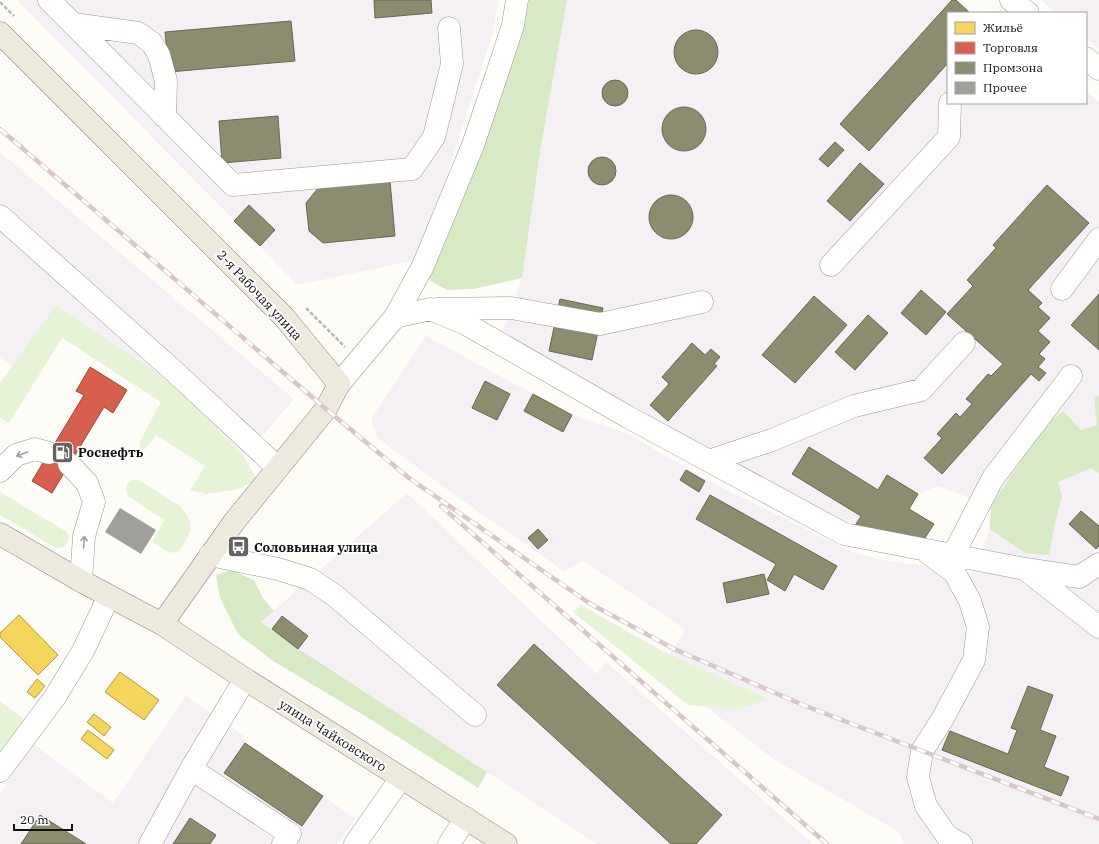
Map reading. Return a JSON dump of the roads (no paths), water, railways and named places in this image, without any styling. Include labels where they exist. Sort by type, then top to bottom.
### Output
[{"type":"main road","name":"2-я Рабочая улица","points":[[0,32],[284,317],[339,384]]},
{"type":"main road","points":[[0,534],[81,581],[162,624],[234,522],[326,409],[339,384]]},
{"type":"main road","name":"улица Чайковского","points":[[162,624],[244,679],[506,844]]},
{"type":"street","points":[[50,0],[233,185],[412,169],[434,137],[452,64],[449,28]]},
{"type":"street","points":[[339,384],[395,317],[423,266],[472,145],[509,38],[513,25],[517,0]]},
{"type":"street","points":[[73,24],[138,33],[152,42],[159,55],[166,81],[165,117]]},
{"type":"street","points":[[1087,59],[1099,68]]},
{"type":"street","points":[[831,265],[949,137],[950,104]]},
{"type":"street","points":[[0,216],[176,373],[278,468]]},
{"type":"street","points":[[1062,289],[1099,239]]},
{"type":"street","points":[[395,317],[430,309],[511,308],[600,324],[702,302]]},
{"type":"street","points":[[430,309],[466,324],[628,417],[844,534],[1089,580],[1099,564]]},
{"type":"street","points":[[709,460],[772,440],[854,406],[921,390],[964,343]]},
{"type":"street","points":[[953,555],[993,478],[1071,376]]},
{"type":"street","points":[[0,471],[16,455],[35,449],[49,453]]},
{"type":"street","points":[[69,464],[87,483],[94,502],[84,536],[81,581]]},
{"type":"street","points":[[923,550],[954,572],[970,602],[978,627],[974,660],[943,718],[922,751],[918,777],[926,806],[948,836],[961,844]]},
{"type":"street","points":[[210,555],[278,569],[310,579],[334,595],[475,715]]},
{"type":"street","points":[[1025,569],[1099,627]]},
{"type":"street","points":[[0,771],[55,697],[82,651],[109,596]]},
{"type":"street","points":[[150,844],[191,768],[244,679]]},
{"type":"street","points":[[191,768],[290,834],[283,844]]},
{"type":"street","points":[[355,844],[401,778]]},
{"type":"street","points":[[449,844],[466,818]]},
{"type":"railway","points":[[0,129],[326,409],[409,478],[589,603],[674,649],[803,705],[1099,819]]},
{"type":"railway","points":[[441,506],[827,844]]},
{"type":"place","name":"Роснефть","points":[[63,452]]},
{"type":"place","name":"Соловьиная улица","points":[[238,547]]}]
